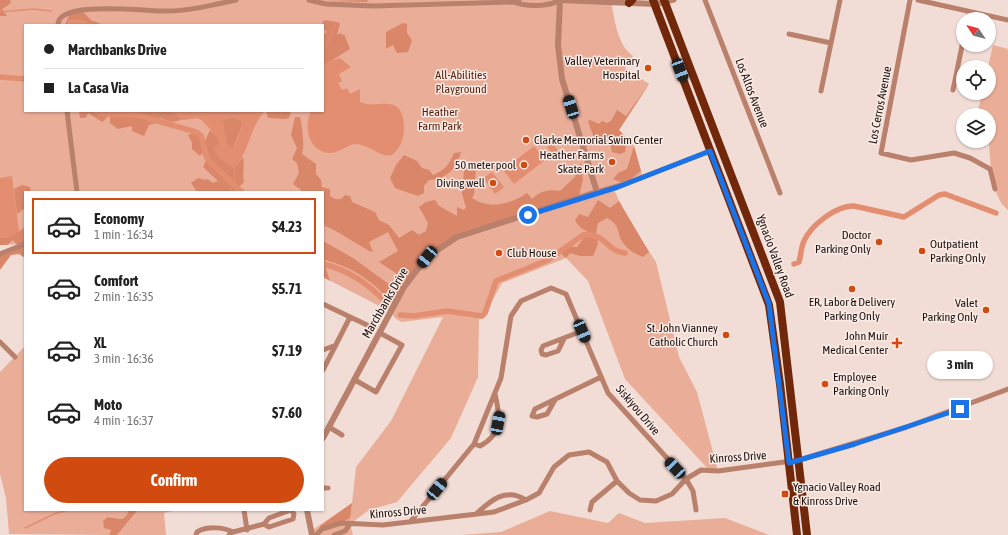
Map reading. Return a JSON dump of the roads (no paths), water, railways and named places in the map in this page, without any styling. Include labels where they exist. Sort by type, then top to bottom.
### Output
[{"type":"highway","name":"Ygnacio Valley Road","points":[[664,1],[780,302],[807,535]]},
{"type":"highway","name":"Ygnacio Valley Road","points":[[654,2],[769,304],[797,535]]},
{"type":"street","points":[[82,4],[96,3],[164,11],[178,11],[236,0]]},
{"type":"street","points":[[309,0],[326,4],[373,6],[516,1],[521,5],[553,4],[559,0],[654,2],[674,0]]},
{"type":"street","points":[[559,0],[558,45],[562,79],[597,192]]},
{"type":"street","name":"Los Altos Avenue","points":[[705,0],[780,193]]},
{"type":"street","points":[[821,91],[840,0]]},
{"type":"street","name":"Los Cerros Avenue","points":[[910,0],[881,153],[911,160],[954,153],[970,158],[990,169],[995,188]]},
{"type":"street","points":[[918,0],[969,12]]},
{"type":"street","points":[[58,24],[60,16],[70,6]]},
{"type":"street","points":[[996,18],[1008,20]]},
{"type":"street","points":[[789,34],[831,43]]},
{"type":"street","points":[[953,90],[961,52]]},
{"type":"street","points":[[67,112],[77,191]]},
{"type":"street","name":"Marchbanks Drive","points":[[326,429],[355,380],[408,281],[427,257],[457,237],[625,184],[710,151]]},
{"type":"street","points":[[0,254],[24,244]]},
{"type":"street","name":"Siskiyou Drive","points":[[410,522],[474,444],[501,378],[511,316],[521,301],[551,288],[566,294],[608,393],[686,479],[693,491],[696,510]]},
{"type":"street","points":[[324,304],[366,325]]},
{"type":"street","points":[[324,368],[350,317]]},
{"type":"street","points":[[564,339],[582,331]]},
{"type":"street","points":[[355,380],[376,392],[402,345],[380,333]]},
{"type":"street","points":[[0,342],[15,357]]},
{"type":"street","points":[[324,350],[336,345]]},
{"type":"street","points":[[555,400],[602,377]]},
{"type":"street","name":"Kinross Drive","points":[[316,535],[322,529],[341,523],[382,525],[494,512],[526,500],[539,493],[554,466],[569,455],[589,452],[607,462],[617,481],[629,493],[640,500],[656,501],[672,494],[686,479],[701,470],[718,471],[789,463],[908,428],[1008,390]]},
{"type":"street","name":"Siskiyou Drive","points":[[474,444],[480,446],[488,442],[496,432],[499,415],[495,394]]},
{"type":"street","points":[[326,429],[342,435]]},
{"type":"street","points":[[590,510],[592,502],[617,481]]},
{"type":"street","points":[[476,514],[497,497],[505,494],[514,494],[526,500]]},
{"type":"street","points":[[244,511],[247,530]]},
{"type":"street","points":[[196,535],[201,529],[224,528],[231,534],[247,530],[264,524],[269,518],[288,511]]},
{"type":"street","points":[[264,524],[269,527],[293,519],[294,514],[292,511]]},
{"type":"street","points":[[307,511],[312,535]]},
{"type":"street","points":[[334,535],[344,531],[350,524]]},
{"type":"waterway","points":[[0,12],[34,9],[51,11]]},
{"type":"waterway","points":[[324,46],[329,40],[336,22]]},
{"type":"waterway","points":[[0,77],[24,79]]},
{"type":"waterway","points":[[99,112],[105,114],[137,115],[196,132],[201,136],[208,160],[241,191]]},
{"type":"waterway","points":[[230,191],[233,187],[235,175],[234,168]]},
{"type":"waterway","points":[[794,264],[799,262],[803,243],[812,229],[825,217],[833,212],[847,207],[854,206],[904,217],[939,195],[945,194],[996,213]]},
{"type":"waterway","points":[[400,315],[414,316],[447,311],[482,316],[485,313],[496,281],[548,260],[583,235],[596,236],[618,252],[625,253]]},
{"type":"waterway","points":[[324,264],[350,274],[373,290],[387,303]]},
{"type":"waterway","points":[[25,528],[54,514],[64,511]]},
{"type":"place","name":"Valley Veterinary Hospital","points":[[648,68]]},
{"type":"place","name":"Clarke Memorial Swim Center","points":[[526,140]]},
{"type":"place","name":"Heather Farms Skate Park","points":[[612,162]]},
{"type":"place","name":"50 meter pool","points":[[524,165]]},
{"type":"place","name":"Diving well","points":[[493,183]]},
{"type":"place","name":"Doctor Parking Only","points":[[879,242]]},
{"type":"place","name":"Outpatient Parking Only","points":[[922,251]]},
{"type":"place","name":"Club House","points":[[499,253]]},
{"type":"place","name":"ER, Labor & Delivery Parking Only","points":[[852,289]]},
{"type":"place","name":"Valet Parking Only","points":[[986,310]]},
{"type":"place","name":"St. John Vianney Catholic Church","points":[[726,335]]},
{"type":"place","name":"John Muir Medical Center","points":[[897,343]]},
{"type":"place","name":"Employee Parking Only","points":[[825,384]]},
{"type":"place","name":"Ygnacio Valley Road & Kinross Drive","points":[[785,494]]},
{"type":"park label","name":"All-Abilities Playground","points":[[461,82]]},
{"type":"park label","name":"Heather Farm Park","points":[[440,119]]}]
